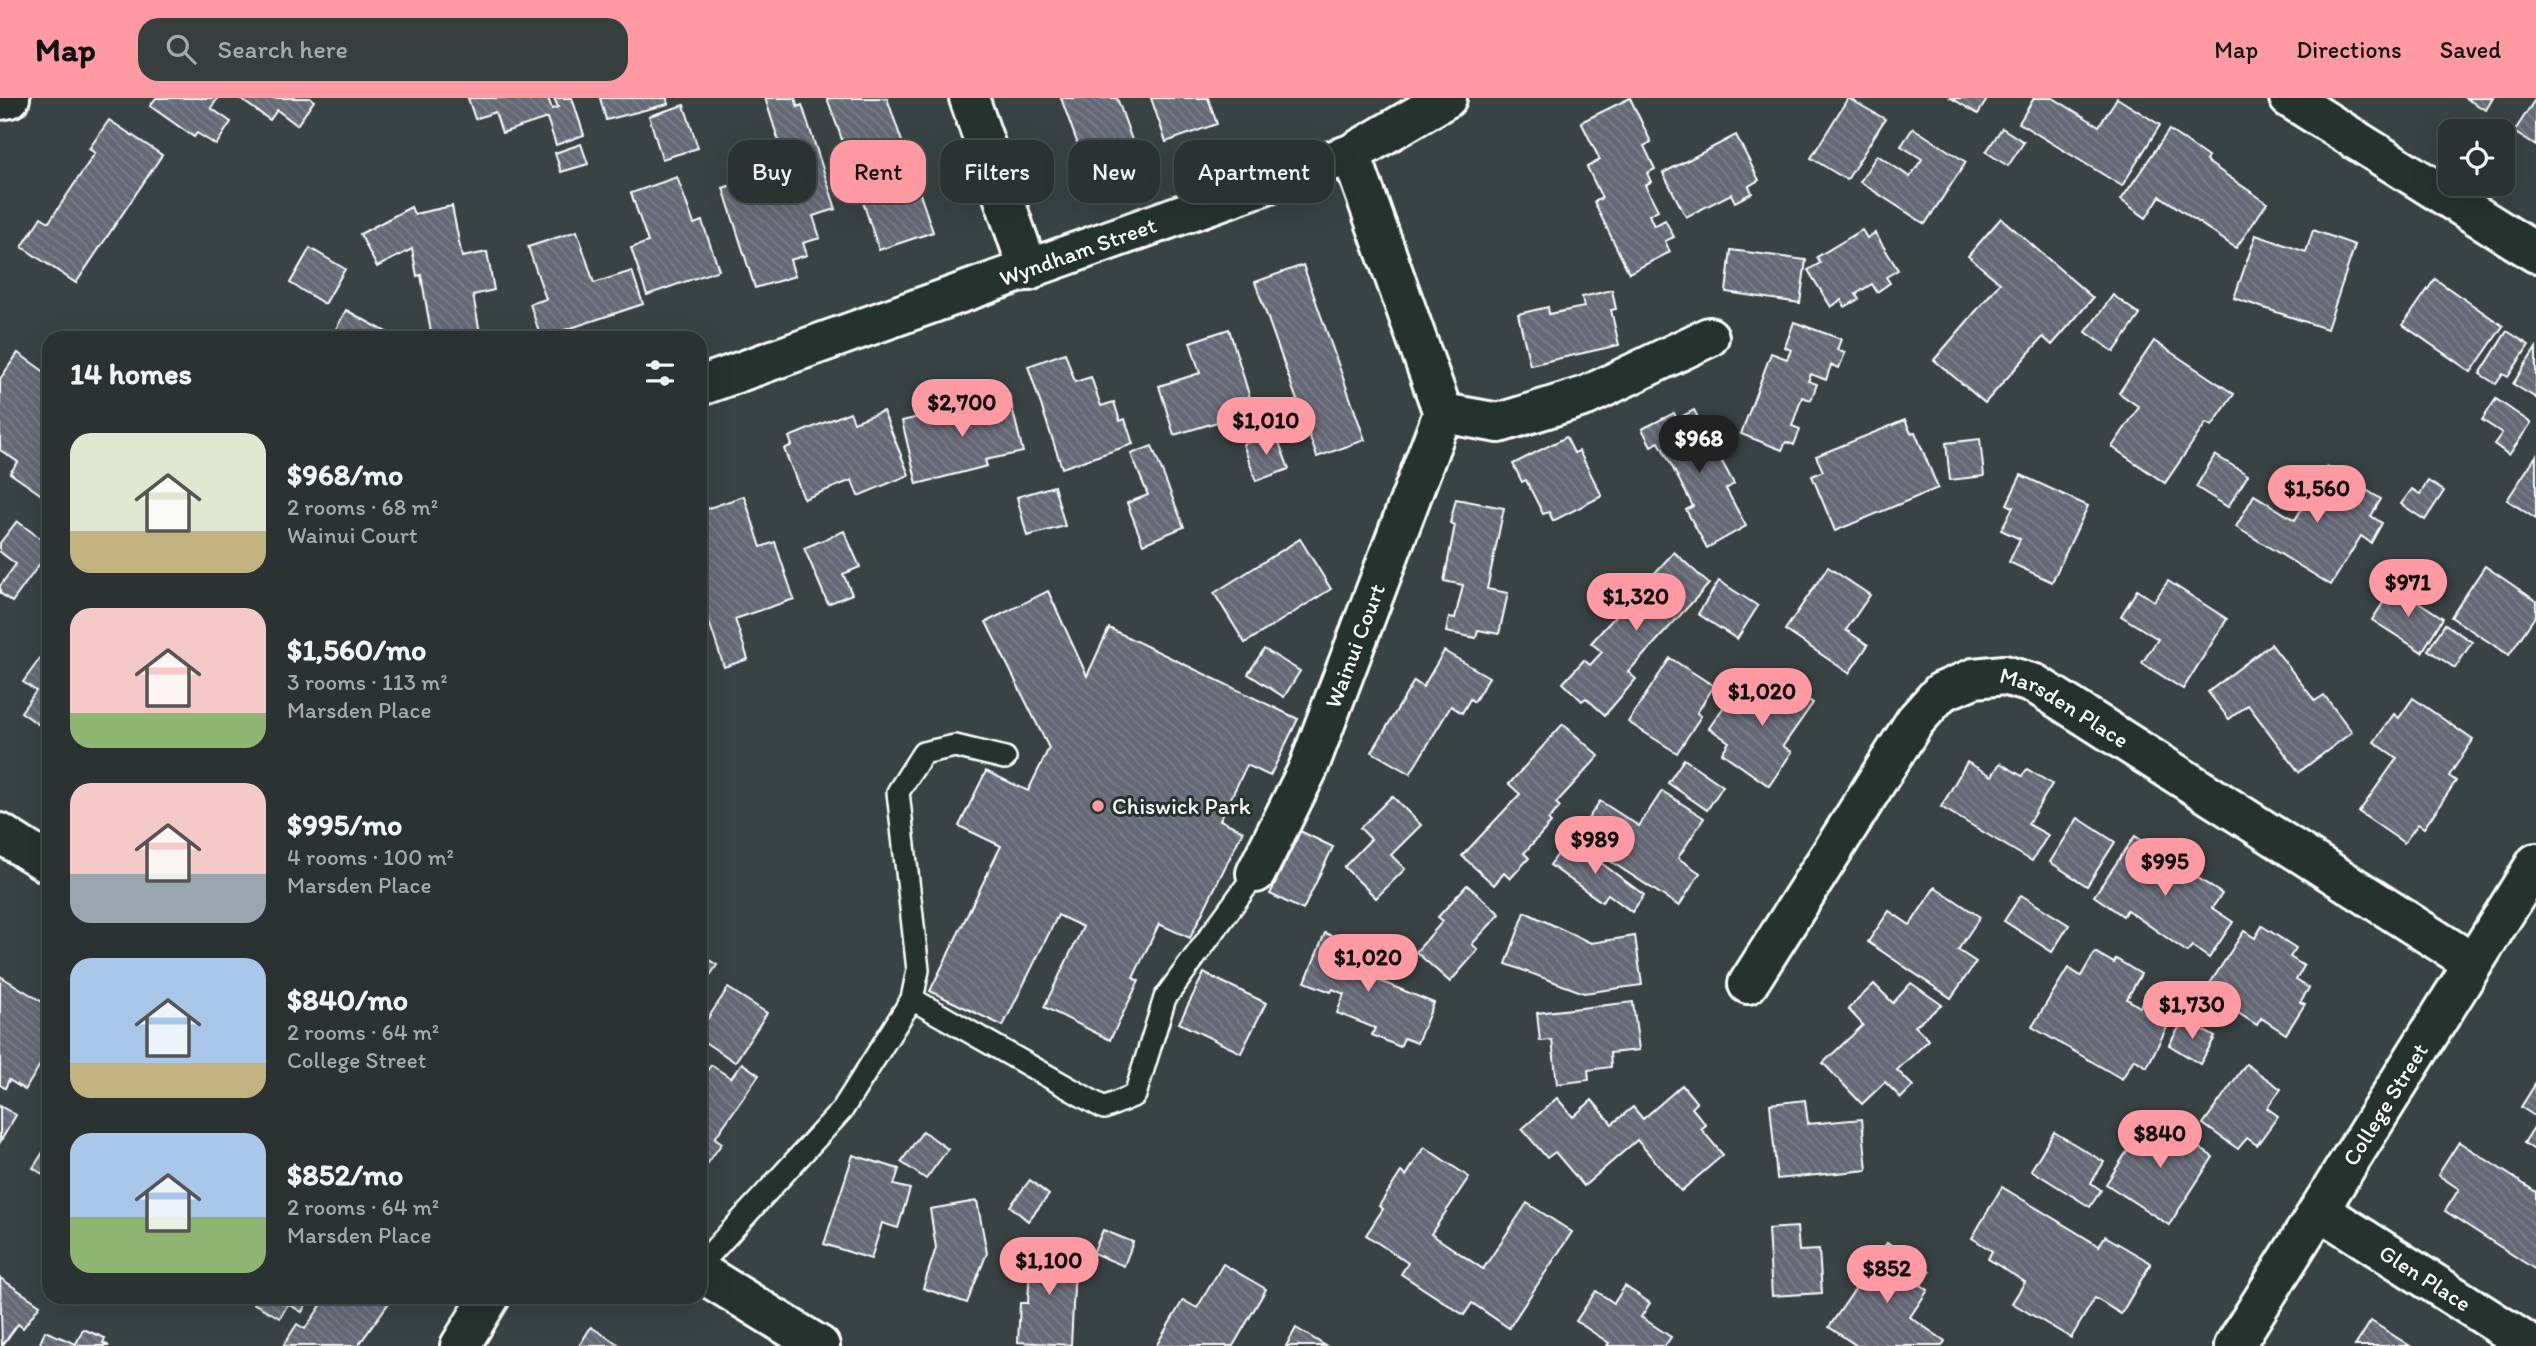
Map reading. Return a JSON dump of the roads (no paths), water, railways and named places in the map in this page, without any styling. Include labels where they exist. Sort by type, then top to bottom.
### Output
[{"type":"street","points":[[0,100],[10,98]]},
{"type":"street","points":[[969,98],[1029,271]]},
{"type":"street","name":"Wyndham Street","points":[[707,384],[1351,155],[1447,98]]},
{"type":"street","points":[[2289,98],[2536,253]]},
{"type":"street","points":[[1351,155],[1443,413],[1499,423],[1586,396],[1709,337]]},
{"type":"street","name":"Wainui Court","points":[[1255,873],[1308,769],[1443,413]]},
{"type":"street","name":"Marsden Place","points":[[1748,984],[1915,721],[1941,692],[1974,678],[2004,675],[2035,684],[2473,963]]},
{"type":"street","points":[[0,833],[42,860]]},
{"type":"street","name":"College Street","points":[[2234,1346],[2536,863]]},
{"type":"street","name":"Glen Place","points":[[2319,1210],[2532,1346]]},
{"type":"street","points":[[707,1276],[820,1346]]},
{"type":"street","points":[[460,1346],[486,1304]]},
{"type":"lane","points":[[707,1257],[842,1110],[912,999],[918,970],[898,792],[923,753],[955,746],[1004,758]]},
{"type":"lane","points":[[912,999],[1104,1108],[1135,1095],[1166,998],[1255,873]]},
{"type":"place","name":"Chiswick Park","points":[[1098,806]]}]
